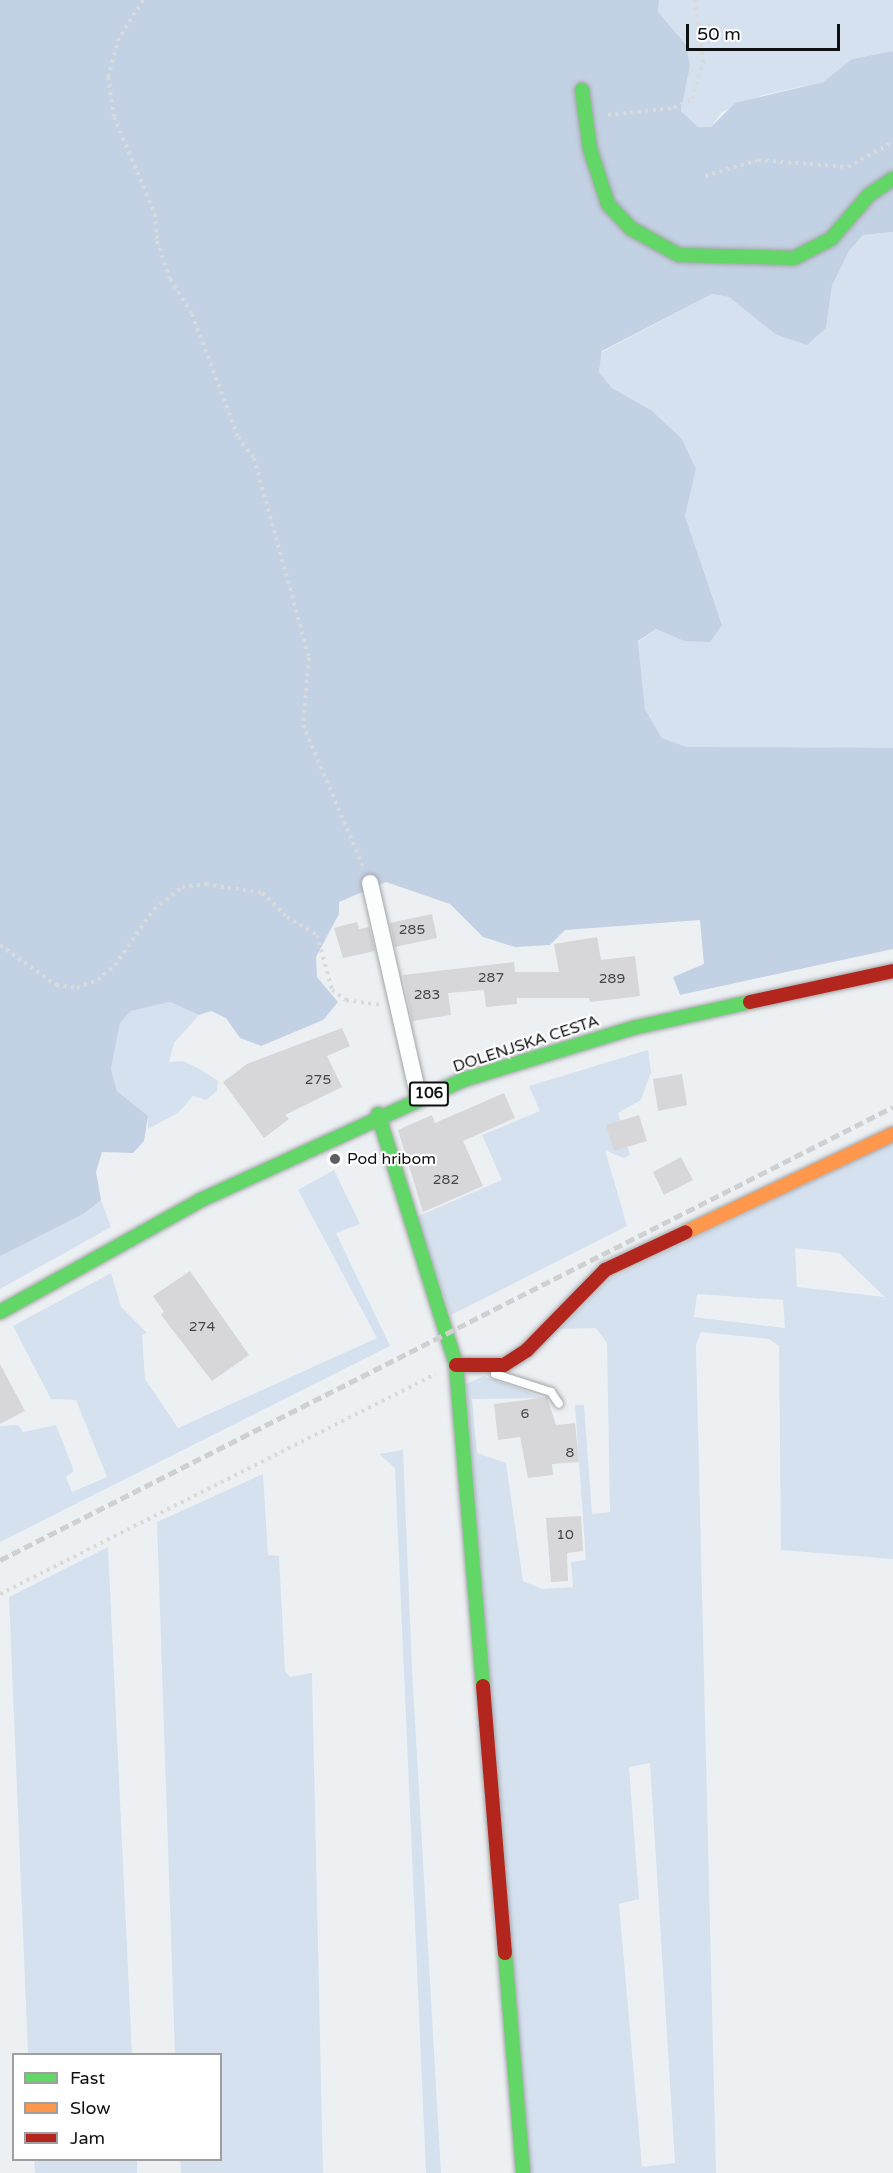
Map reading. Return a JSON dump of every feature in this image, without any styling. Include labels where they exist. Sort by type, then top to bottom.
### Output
[{"type":"street","points":[[582,90],[587,109],[590,149],[608,204],[630,228],[679,255],[794,258],[831,239],[869,195],[893,179]]},
{"type":"street","points":[[370,883],[402,1005],[419,1098]]},
{"type":"street","name":"DOLENJSKA CESTA","points":[[0,1312],[201,1200],[378,1114],[419,1098],[545,1052],[622,1031],[893,970]]},
{"type":"street","points":[[378,1114],[456,1365],[523,2173]]},
{"type":"street","points":[[456,1365],[480,1368],[504,1365],[527,1350],[605,1270],[893,1134]]},
{"type":"lane","points":[[480,1368],[551,1392],[559,1404]]},
{"type":"path","points":[[142,0],[119,38],[108,77],[114,117],[155,214],[157,241],[170,279],[192,314],[234,428],[254,458],[309,658],[303,725],[370,883]]},
{"type":"path","points":[[587,109],[617,118],[674,108],[692,99],[703,62],[695,0]]},
{"type":"path","points":[[705,177],[758,160],[848,167],[893,142]]},
{"type":"path","points":[[0,945],[56,985],[77,988],[99,980],[115,964],[154,909],[182,887],[206,884],[262,893],[287,917],[317,935],[332,990],[340,998],[402,1005]]},
{"type":"path","points":[[0,1594],[456,1365]]},
{"type":"shaded area","points":[[0,0],[659,0],[658,12],[686,45],[690,66],[681,111],[698,127],[711,127],[735,103],[823,82],[852,59],[893,51],[893,232],[863,235],[849,251],[832,286],[826,328],[807,345],[775,334],[729,297],[712,294],[602,351],[599,372],[612,388],[651,410],[682,439],[696,469],[685,516],[722,625],[710,642],[684,641],[656,629],[638,641],[645,709],[662,738],[687,747],[893,748],[893,949],[680,995],[673,977],[704,964],[700,920],[565,930],[550,945],[515,947],[483,937],[450,904],[386,882],[339,902],[339,914],[316,957],[317,977],[338,1002],[323,1020],[261,1046],[240,1038],[226,1018],[211,1011],[199,1015],[170,1002],[131,1011],[120,1023],[111,1069],[117,1091],[148,1116],[144,1141],[133,1153],[102,1152],[96,1172],[101,1200],[83,1214],[0,1256]]},
{"type":"shaded area","points":[[659,0],[893,0],[893,51],[852,59],[823,82],[763,95],[722,112],[711,127],[698,127],[681,111],[690,66],[658,12]]},
{"type":"shaded area","points":[[893,232],[893,748],[760,751],[687,747],[662,738],[645,709],[638,642],[656,629],[684,641],[722,625],[685,516],[696,469],[682,439],[651,410],[612,388],[599,372],[602,352],[712,294],[729,297],[775,334],[826,328],[832,286],[849,251],[863,235]]},
{"type":"shaded area","points":[[170,1002],[199,1015],[174,1043],[169,1062],[183,1061],[200,1069],[218,1081],[217,1091],[206,1100],[193,1096],[178,1113],[148,1129],[148,1116],[117,1091],[111,1069],[120,1023],[131,1011]]},
{"type":"shaded area","points":[[648,1050],[651,1072],[641,1100],[618,1113],[630,1155],[623,1158],[605,1150],[627,1226],[451,1315],[416,1217],[502,1180],[482,1135],[540,1111],[529,1086]]},
{"type":"shaded area","points":[[893,1142],[893,1559],[781,1550],[779,1346],[769,1339],[701,1332],[696,1345],[716,2173],[530,2173],[466,1384],[484,1376],[544,1398],[472,1399],[477,1453],[506,1463],[523,1581],[542,1589],[573,1587],[571,1562],[586,1560],[575,1405],[584,1405],[592,1514],[610,1512],[607,1343],[596,1328],[560,1329],[610,1279]],"holes":[[[795,1248],[839,1253],[885,1297],[797,1287]],[[697,1294],[783,1300],[785,1328],[694,1317]],[[650,1763],[675,2163],[642,2167],[619,1904],[639,1899],[629,1767]]]},
{"type":"shaded area","points":[[334,1170],[360,1224],[336,1233],[390,1346],[0,1542],[0,1426],[18,1425],[23,1432],[56,1425],[74,1471],[66,1477],[72,1492],[107,1477],[76,1400],[51,1399],[13,1326],[111,1273],[121,1307],[147,1333],[142,1335],[145,1379],[178,1428],[377,1338],[298,1190]]},
{"type":"shaded area","points":[[101,1200],[111,1227],[0,1289],[0,1256]]},
{"type":"shaded area","points":[[403,1450],[412,1669],[441,2173],[426,2173],[395,1468],[379,1454]]},
{"type":"shaded area","points":[[263,1474],[268,1555],[279,1556],[285,1671],[290,1677],[312,1673],[323,2173],[181,2173],[180,2161],[222,2161],[222,2053],[175,2053],[157,1522]]},
{"type":"shaded area","points":[[108,1547],[132,2053],[28,2053],[9,1597]]},
{"type":"shaded area","points":[[34,2161],[137,2161],[137,2173],[35,2173]]},
{"type":"building","points":[[432,914],[437,938],[395,947],[390,923]]},
{"type":"building","points":[[357,922],[359,929],[369,927],[375,951],[343,958],[334,928]]},
{"type":"building","points":[[597,937],[601,960],[635,956],[640,996],[590,1002],[589,998],[517,998],[517,1004],[486,1007],[484,990],[448,993],[451,1015],[412,1021],[403,975],[514,962],[515,972],[559,972],[554,944]]},
{"type":"building","points":[[342,1028],[350,1046],[327,1056],[342,1087],[285,1115],[289,1119],[264,1138],[223,1082],[247,1064]]},
{"type":"building","points":[[682,1074],[687,1105],[658,1111],[653,1079]]},
{"type":"building","points":[[504,1093],[515,1118],[463,1141],[483,1186],[423,1212],[398,1130],[432,1115],[435,1123]]},
{"type":"building","points":[[639,1115],[647,1141],[614,1151],[606,1125]]},
{"type":"building","points":[[681,1157],[693,1180],[664,1195],[653,1172]]},
{"type":"building","points":[[190,1271],[249,1355],[212,1381],[161,1315],[164,1312],[153,1296]]},
{"type":"building","points":[[0,1364],[25,1411],[0,1424]]},
{"type":"building","points":[[547,1397],[556,1425],[575,1423],[579,1462],[552,1464],[553,1475],[528,1478],[520,1437],[498,1440],[494,1404]]},
{"type":"building","points":[[581,1516],[583,1551],[567,1553],[568,1581],[551,1582],[546,1518]]},
{"type":"railway","points":[[0,1560],[893,1107]]},
{"type":"traffic: fast","points":[[582,90],[590,149],[608,204],[630,228],[679,255],[794,258],[831,239],[869,195],[893,179]]},
{"type":"traffic: fast","points":[[0,1312],[201,1200],[463,1080],[633,1028],[750,1002]]},
{"type":"traffic: fast","points":[[378,1114],[456,1365],[483,1686]]},
{"type":"traffic: fast","points":[[505,1953],[523,2173]]},
{"type":"traffic: slow","points":[[686,1232],[893,1134]]},
{"type":"traffic: jam","points":[[750,1002],[893,971]]},
{"type":"traffic: jam","points":[[456,1365],[504,1365],[527,1350],[605,1270],[686,1232]]},
{"type":"traffic: jam","points":[[483,1686],[505,1953]]},
{"type":"place","name":"Pod hribom","points":[[335,1159]]}]
